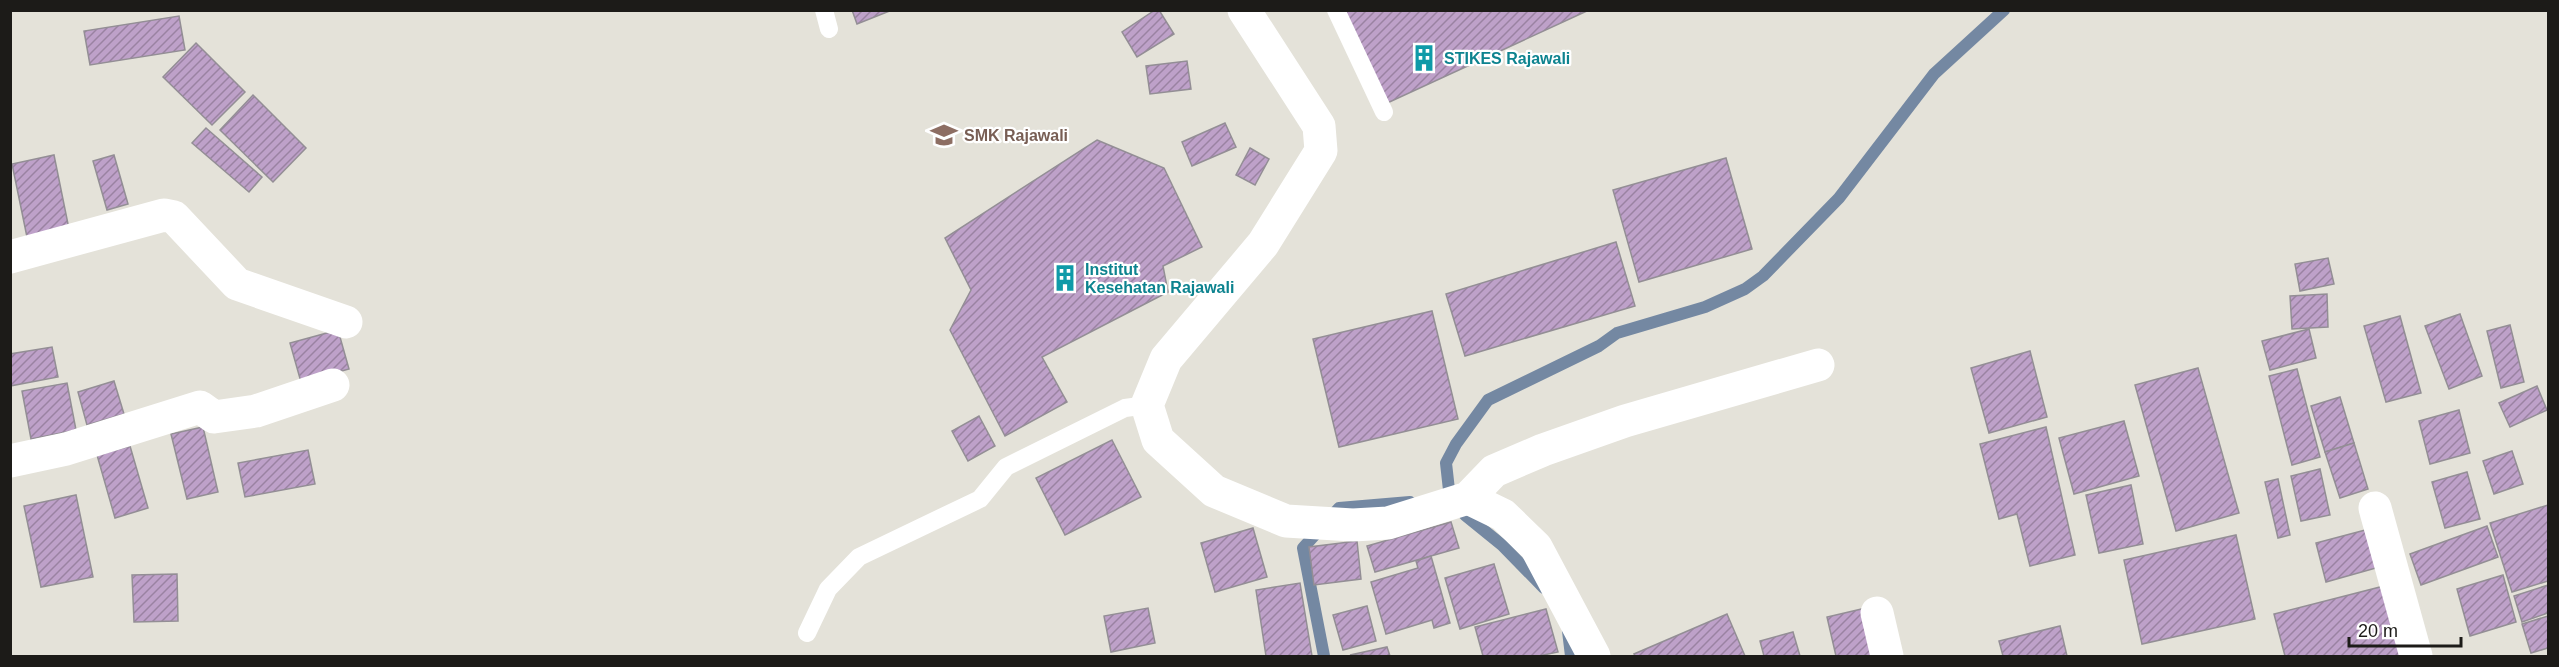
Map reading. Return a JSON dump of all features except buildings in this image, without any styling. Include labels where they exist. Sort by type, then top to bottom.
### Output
[{"type":"street","points":[[1244,10],[1319,126],[1321,151],[1263,244],[1166,360],[1147,405],[1158,440],[1214,491],[1286,521],[1353,525],[1388,523],[1468,498],[1494,471],[1543,450],[1625,421],[1818,365]]},
{"type":"street","points":[[10,257],[164,215],[174,217],[237,284],[346,322]]},
{"type":"street","points":[[10,461],[66,449],[200,407],[214,417],[256,411],[333,386]]},
{"type":"street","points":[[1468,498],[1503,515],[1536,547],[1594,657]]},
{"type":"street","points":[[2375,508],[2415,657]]},
{"type":"street","points":[[1877,613],[1887,657]]},
{"type":"lane","points":[[824,10],[830,29]]},
{"type":"lane","points":[[1336,10],[1384,112]]},
{"type":"lane","points":[[807,633],[828,589],[859,557],[980,499],[1006,466],[1125,408],[1147,405]]},
{"type":"waterway","points":[[1544,588],[1502,545],[1465,515],[1450,499],[1446,463],[1456,444],[1488,400],[1599,346],[1617,333],[1705,307],[1745,289],[1763,276],[1839,198],[1934,74],[2004,10]]},
{"type":"waterway","points":[[1324,656],[1303,548],[1339,508],[1410,502]]},
{"type":"waterway","points":[[1568,631],[1571,656]]},
{"type":"place","name":"STIKES Rajawali","points":[[1424,58]]},
{"type":"place","name":"SMK Rajawali","points":[[944,135]]},
{"type":"place","name":"Institut Kesehatan Rajawali","points":[[1065,278]]}]
